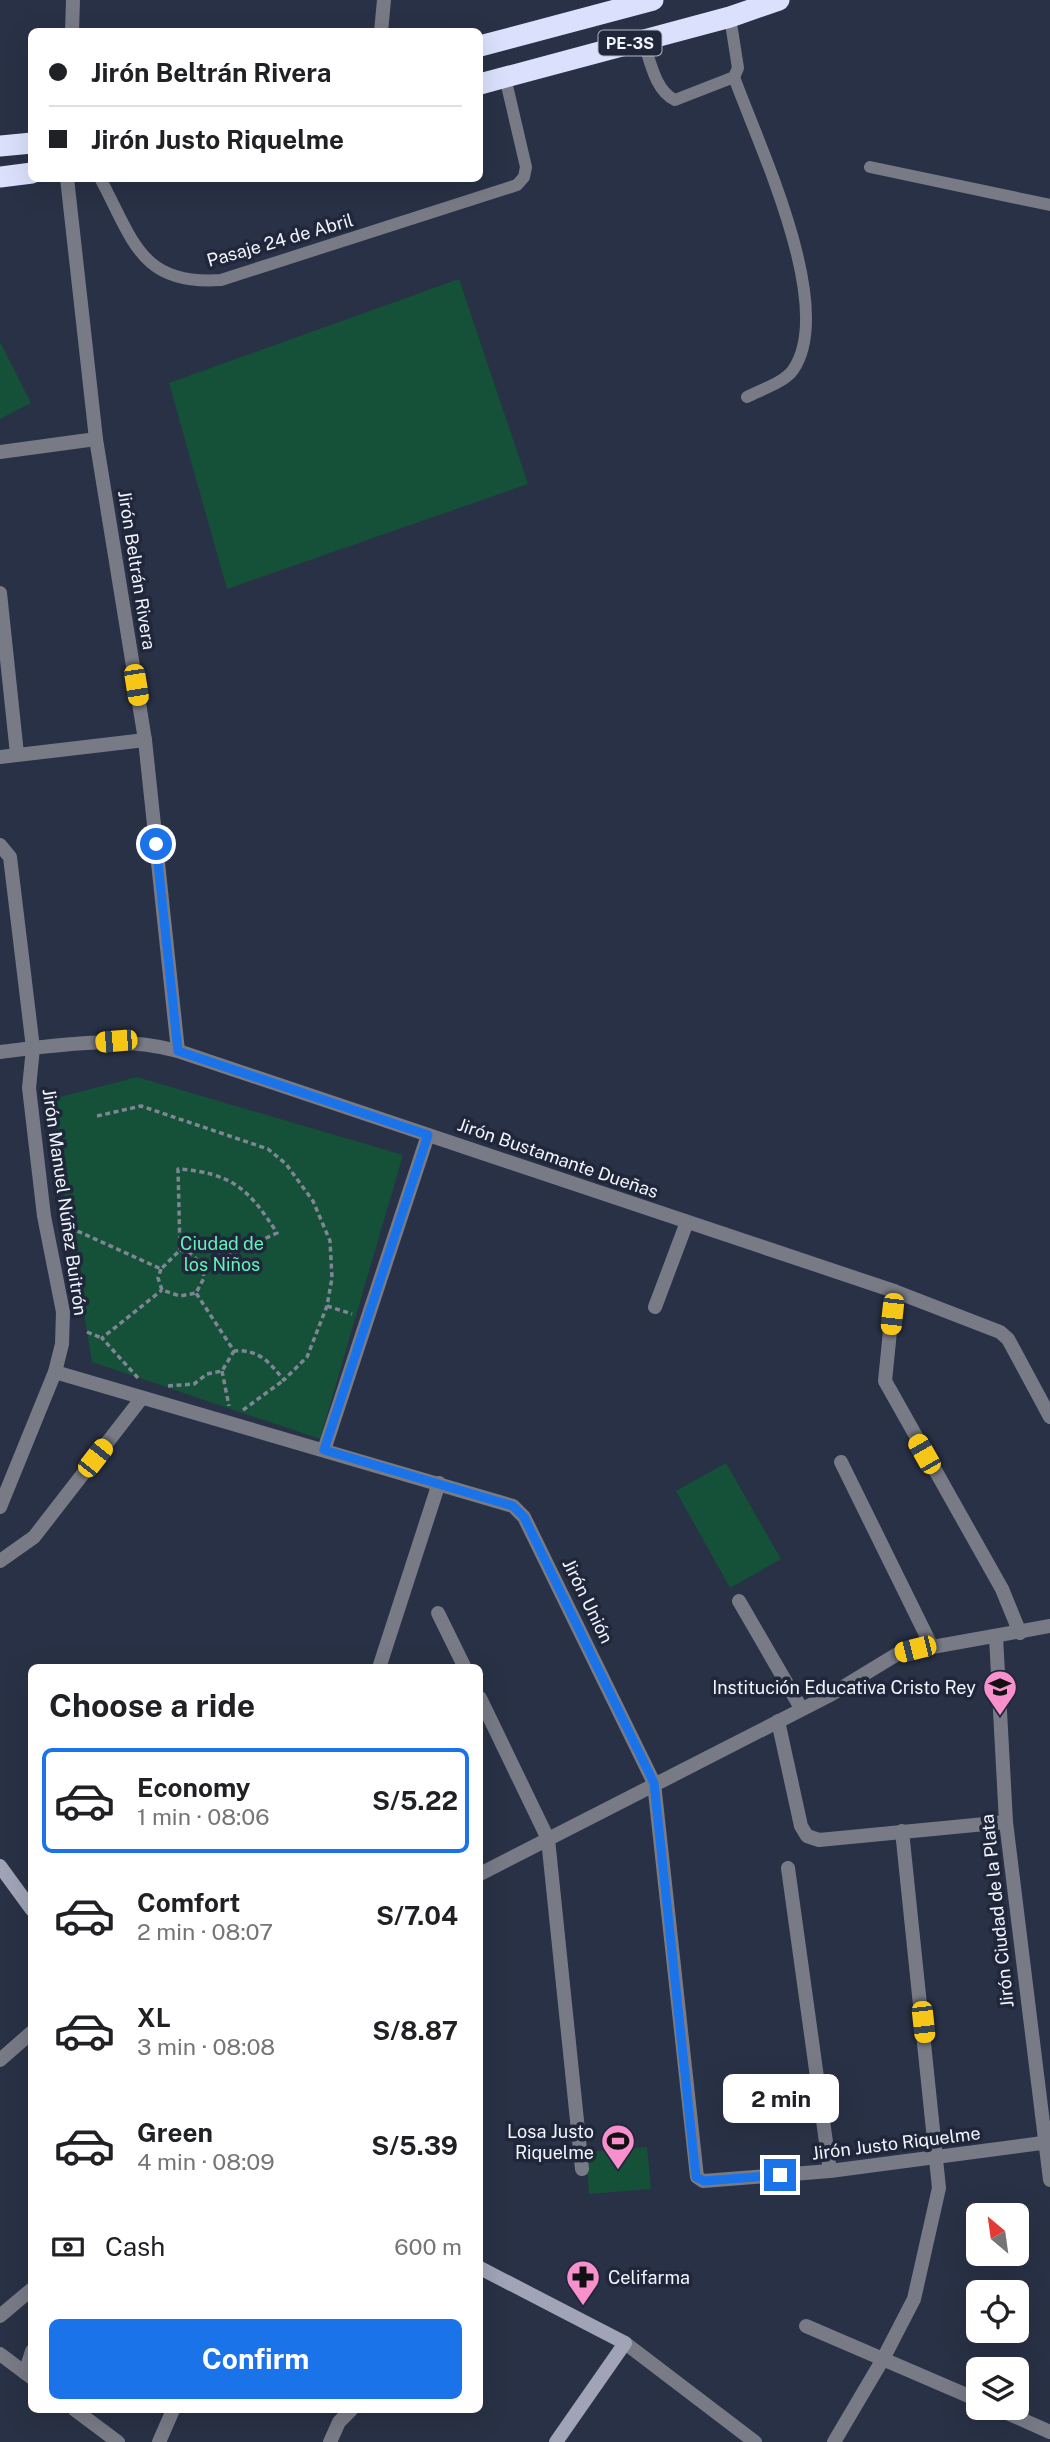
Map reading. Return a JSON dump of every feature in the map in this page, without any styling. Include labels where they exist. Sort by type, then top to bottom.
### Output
[{"type":"highway","name":"PE-3S","points":[[483,83],[730,17],[779,0]]},
{"type":"highway","name":"PE-3S","points":[[483,45],[644,3]]},
{"type":"highway","points":[[643,40],[644,3]]},
{"type":"highway","points":[[0,146],[28,143]]},
{"type":"highway","points":[[0,177],[28,174]]},
{"type":"street","points":[[72,28],[73,0]]},
{"type":"street","points":[[380,28],[384,0]]},
{"type":"street","name":"Jirón Beltrán Rivera","points":[[67,182],[96,439],[145,740],[178,1051]]},
{"type":"street","points":[[0,452],[96,439]]},
{"type":"street","points":[[0,593],[17,754]]},
{"type":"street","points":[[0,757],[145,740]]},
{"type":"street","name":"Jirón Manuel Núñez Buitrón","points":[[0,1507],[55,1372],[62,1344],[63,1312],[44,1216],[29,1088],[33,1048],[4,847]]},
{"type":"street","name":"Jirón Bustamante Dueñas","points":[[0,1052],[116,1041],[152,1044],[894,1291],[1000,1332],[1008,1339],[1050,1417]]},
{"type":"street","points":[[324,1450],[428,1135]]},
{"type":"street","points":[[654,1307],[687,1222]]},
{"type":"street","points":[[894,1291],[885,1381],[1002,1588],[1020,1633]]},
{"type":"street","name":"Jirón Unión","points":[[55,1372],[439,1483],[513,1506],[524,1517],[654,1783],[696,2177],[704,2181]]},
{"type":"street","points":[[0,1561],[34,1537],[141,1399]]},
{"type":"street","points":[[841,1462],[931,1645]]},
{"type":"street","points":[[380,1664],[439,1483]]},
{"type":"street","points":[[739,1601],[801,1708]]},
{"type":"street","points":[[439,1613],[463,1664]]},
{"type":"street","points":[[483,1872],[830,1695],[899,1653],[931,1645],[996,1637],[1050,1626]]},
{"type":"street","name":"Jirón Ciudad de la Plata","points":[[996,1637],[1006,1822],[1050,2180]]},
{"type":"street","points":[[483,1704],[548,1839],[582,2169]]},
{"type":"street","points":[[778,1721],[801,1826],[807,1836],[819,1840],[1006,1822]]},
{"type":"street","points":[[834,2442],[883,2359],[914,2299],[939,2188],[902,1831]]},
{"type":"street","points":[[788,1868],[830,2171]]},
{"type":"street","points":[[2,1873],[28,1905]]},
{"type":"street","points":[[0,2060],[28,2036]]},
{"type":"street","name":"Jirón Justo Riquelme","points":[[704,2181],[830,2171],[1047,2142]]},
{"type":"street","points":[[483,2270],[625,2343],[754,2442]]},
{"type":"street","points":[[0,2316],[28,2292]]},
{"type":"street","points":[[806,2326],[966,2395]]},
{"type":"street","points":[[556,2442],[625,2343]]},
{"type":"street","points":[[0,2354],[28,2375]]},
{"type":"street","points":[[79,2413],[118,2442]]},
{"type":"street","points":[[159,2442],[172,2413]]},
{"type":"street","points":[[330,2442],[339,2422],[348,2413]]},
{"type":"street","points":[[1023,2420],[1050,2432]]},
{"type":"lane","points":[[730,17],[738,68],[734,77],[799,254],[807,319],[805,348],[792,373],[747,397]]},
{"type":"lane","points":[[643,40],[660,88],[665,95],[675,100],[734,77]]},
{"type":"lane","name":"Pasaje 24 de Abril","points":[[102,182],[144,259],[164,273],[192,282],[221,280],[517,185],[524,177],[526,167],[505,77]]},
{"type":"lane","points":[[870,167],[1050,205]]},
{"type":"path","points":[[97,1116],[141,1106],[268,1149],[286,1164],[313,1200],[330,1241],[332,1278],[327,1306],[307,1357],[261,1400],[233,1415],[225,1393],[222,1371],[234,1351]]},
{"type":"path","points":[[162,1290],[158,1278],[161,1269],[180,1250],[178,1169],[202,1171],[232,1180],[256,1200],[277,1233],[203,1267]]},
{"type":"path","points":[[44,1216],[161,1269]]},
{"type":"path","points":[[180,1250],[192,1254],[203,1267],[204,1278],[196,1293]]},
{"type":"path","points":[[162,1290],[180,1296],[196,1293]]},
{"type":"path","points":[[102,1338],[162,1290]]},
{"type":"path","points":[[196,1293],[234,1351]]},
{"type":"path","points":[[327,1306],[356,1316]]},
{"type":"path","points":[[87,1332],[102,1338],[141,1382]]},
{"type":"path","points":[[234,1351],[251,1350],[266,1358],[284,1380]]},
{"type":"path","points":[[164,1387],[194,1384],[206,1374],[222,1371]]},
{"type":"green space","points":[[459,279],[528,484],[227,589],[169,383]]},
{"type":"green space","points":[[0,342],[31,403],[0,419]]},
{"type":"green space","name":"Ciudad de los Niños","points":[[137,1077],[403,1155],[320,1439],[92,1362],[48,1100]]},
{"type":"green space","points":[[726,1463],[781,1559],[730,1588],[676,1491]]},
{"type":"green space","name":"Losa Justo Riquelme","points":[[647,2147],[651,2189],[589,2194],[586,2152]]},
{"type":"place","name":"Institución Educativa Cristo Rey","points":[[1000,1717]]},
{"type":"place","name":"Losa Justo Riquelme","points":[[618,2171]]},
{"type":"place","name":"Celifarma","points":[[583,2307]]},
{"type":"route","points":[[156,844],[178,1051],[428,1135],[324,1450],[513,1506],[524,1517],[654,1783],[696,2177],[704,2181],[780,2175]]}]
